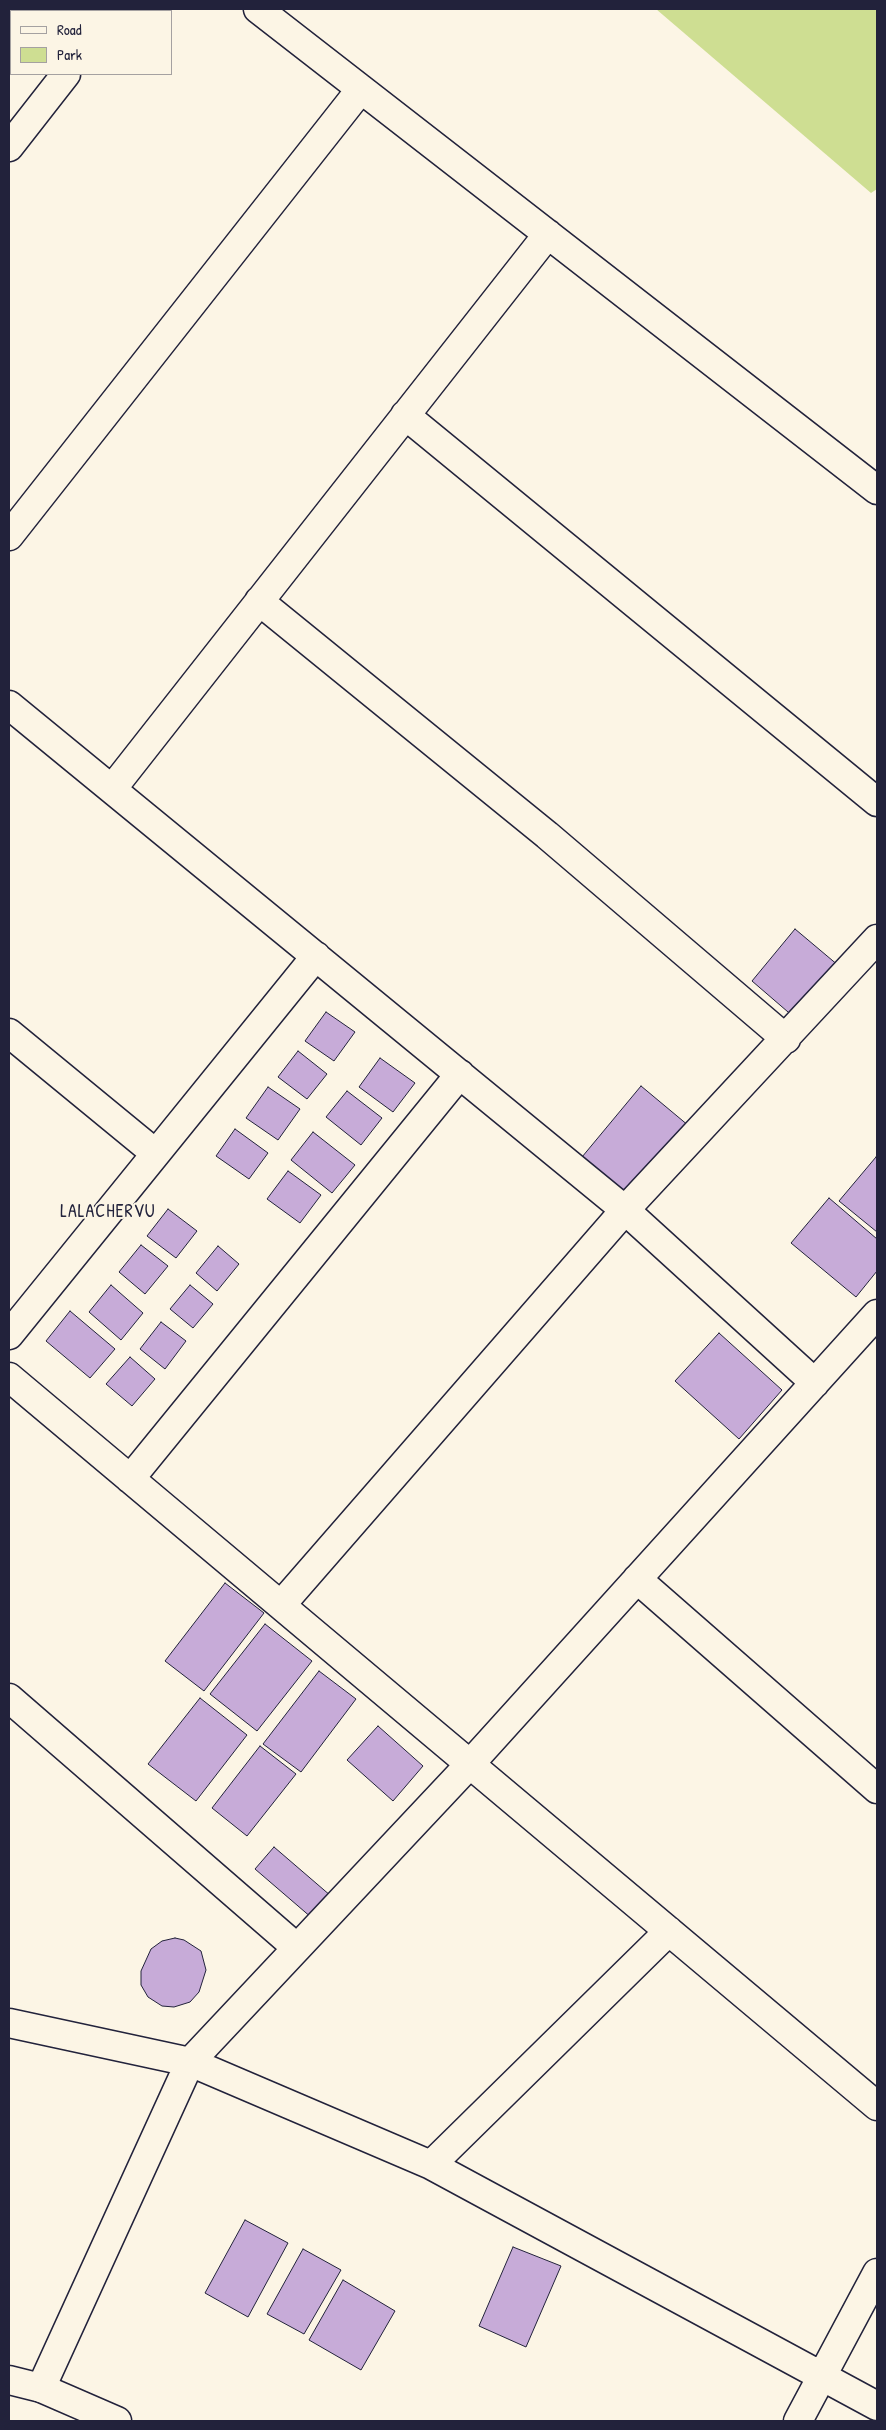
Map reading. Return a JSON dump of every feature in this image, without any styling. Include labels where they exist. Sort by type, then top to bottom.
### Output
[{"type":"street","points":[[258,9],[877,490]]},
{"type":"street","points":[[9,147],[65,75]]},
{"type":"street","points":[[9,536],[361,88]]},
{"type":"street","points":[[112,790],[548,234]]},
{"type":"street","points":[[405,415],[877,802]]},
{"type":"street","points":[[259,601],[547,835],[786,1039]]},
{"type":"street","points":[[9,705],[625,1210],[815,1382]]},
{"type":"street","points":[[280,1605],[625,1210],[877,939]]},
{"type":"street","points":[[9,1335],[316,956]]},
{"type":"street","points":[[9,1033],[155,1153]]},
{"type":"street","points":[[130,1479],[460,1074]]},
{"type":"street","points":[[41,2388],[190,2062],[470,1764],[877,1314]]},
{"type":"street","points":[[9,1377],[877,2106]]},
{"type":"street","points":[[636,1580],[877,1789]]},
{"type":"street","points":[[9,1698],[297,1948]]},
{"type":"street","points":[[431,2165],[669,1931]]},
{"type":"street","points":[[9,2023],[190,2062],[431,2165],[877,2406]]},
{"type":"street","points":[[798,2421],[877,2273]]},
{"type":"street","points":[[9,2380],[41,2388],[117,2421]]},
{"type":"green space","points":[[656,9],[877,9],[877,189],[871,193]]},
{"type":"building","points":[[795,929],[839,966],[795,1018],[752,981]]},
{"type":"building","points":[[326,1012],[355,1032],[334,1061],[305,1041]]},
{"type":"building","points":[[298,1051],[327,1074],[307,1099],[278,1077]]},
{"type":"building","points":[[380,1058],[415,1083],[393,1112],[359,1087]]},
{"type":"building","points":[[641,1086],[689,1126],[629,1197],[582,1157]]},
{"type":"building","points":[[268,1087],[300,1109],[278,1140],[246,1118]]},
{"type":"building","points":[[347,1091],[382,1118],[361,1145],[326,1117]]},
{"type":"building","points":[[235,1129],[268,1153],[249,1179],[216,1156]]},
{"type":"building","points":[[313,1132],[355,1165],[332,1193],[291,1160]]},
{"type":"building","points":[[877,1158],[877,1232],[839,1201]]},
{"type":"building","points":[[288,1171],[321,1195],[300,1223],[267,1199]]},
{"type":"building","points":[[829,1198],[877,1239],[877,1271],[856,1297],[791,1243]]},
{"type":"building","points":[[168,1209],[197,1231],[176,1258],[147,1236]]},
{"type":"building","points":[[141,1245],[168,1266],[145,1294],[119,1272]]},
{"type":"building","points":[[218,1246],[239,1264],[217,1291],[196,1273]]},
{"type":"building","points":[[111,1285],[143,1313],[121,1340],[89,1312]]},
{"type":"building","points":[[190,1285],[213,1304],[193,1328],[170,1309]]},
{"type":"building","points":[[70,1311],[115,1349],[90,1378],[46,1341]]},
{"type":"building","points":[[161,1322],[186,1341],[165,1369],[140,1349]]},
{"type":"building","points":[[719,1333],[782,1390],[739,1439],[675,1381]]},
{"type":"building","points":[[130,1357],[155,1379],[132,1406],[106,1384]]},
{"type":"building","points":[[225,1583],[264,1613],[204,1691],[165,1661]]},
{"type":"building","points":[[265,1624],[312,1661],[257,1731],[210,1694]]},
{"type":"building","points":[[319,1671],[356,1699],[301,1772],[263,1744]]},
{"type":"building","points":[[200,1698],[247,1735],[196,1801],[148,1764]]},
{"type":"building","points":[[378,1726],[423,1766],[393,1801],[347,1760]]},
{"type":"building","points":[[260,1746],[296,1774],[247,1836],[212,1808]]},
{"type":"building","points":[[274,1847],[331,1896],[312,1918],[255,1869]]},
{"type":"building","points":[[175,1938],[184,1940],[201,1951],[206,1970],[199,1992],[190,2002],[174,2007],[162,2006],[148,1997],[141,1985],[141,1971],[151,1949],[162,1941]]},
{"type":"building","points":[[245,2220],[288,2243],[248,2317],[205,2293]]},
{"type":"building","points":[[513,2247],[561,2266],[526,2347],[479,2326]]},
{"type":"building","points":[[303,2249],[341,2270],[304,2334],[267,2314]]},
{"type":"building","points":[[343,2280],[395,2311],[361,2370],[309,2340]]},
{"type":"district","name":"LALACHERVU","points":[[108,1212]]}]
